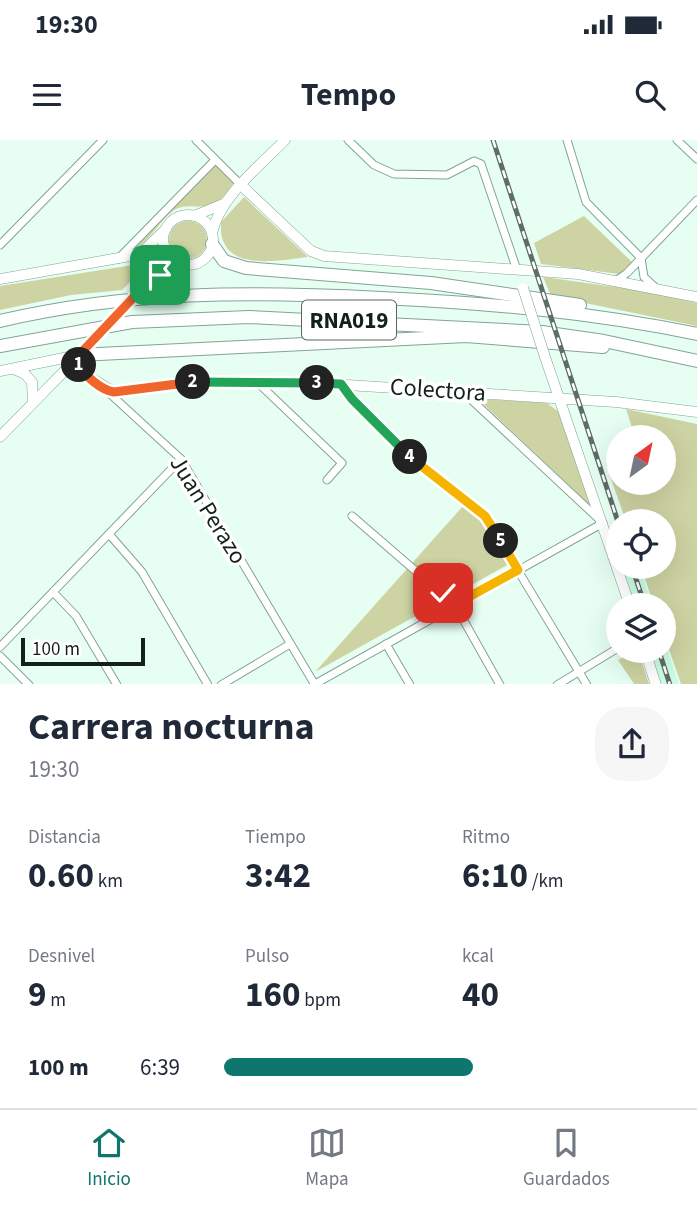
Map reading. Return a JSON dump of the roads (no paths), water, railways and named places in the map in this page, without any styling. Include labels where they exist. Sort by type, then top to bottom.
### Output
[{"type":"highway","points":[[212,238],[220,258],[238,266],[431,283],[578,304],[627,321]]},
{"type":"highway","name":"RNA019","points":[[0,321],[125,298],[248,293],[516,306],[627,321],[697,334]]},
{"type":"highway","name":"RNA019","points":[[0,346],[132,322],[249,317],[502,329],[635,347],[697,361]]},
{"type":"highway","points":[[91,350],[466,336],[588,348],[635,347]]},
{"type":"main road","points":[[148,282],[186,264],[202,260],[212,238],[215,220],[227,202],[285,140]]},
{"type":"main road","points":[[242,186],[311,251],[324,256],[432,261],[578,274],[697,297]]},
{"type":"main road","points":[[0,279],[140,253],[178,217],[194,216],[227,202]]},
{"type":"main road","points":[[194,216],[207,224],[212,238]]},
{"type":"main road","points":[[0,437],[61,371],[91,350],[148,282],[160,262],[166,229]]},
{"type":"main road","points":[[164,245],[172,258],[186,264]]},
{"type":"main road","points":[[517,270],[626,593]]},
{"type":"main road","points":[[5,370],[91,350]]},
{"type":"main road","name":"Juan Perazo","points":[[91,350],[82,371],[107,391]]},
{"type":"main road","points":[[5,370],[19,370],[31,379],[35,391],[32,403]]},
{"type":"main road","name":"Colectora","points":[[107,391],[183,383],[257,381],[596,400],[697,412]]},
{"type":"main road","points":[[649,663],[656,684]]},
{"type":"street","points":[[0,245],[103,140]]},
{"type":"street","points":[[196,140],[242,186]]},
{"type":"street","points":[[202,147],[209,140]]},
{"type":"street","points":[[348,140],[374,165],[394,174],[439,176],[471,162],[478,162],[483,167],[517,270]]},
{"type":"street","points":[[566,140],[590,209],[641,258],[644,278],[657,288]]},
{"type":"street","points":[[677,140],[697,159]]},
{"type":"street","points":[[117,259],[215,160]]},
{"type":"street","points":[[617,280],[697,200]]},
{"type":"street","points":[[257,381],[342,463],[327,480]]},
{"type":"street","points":[[341,384],[352,399],[417,464],[485,516],[587,684]]},
{"type":"street","name":"Juan Perazo","points":[[107,391],[181,459],[315,684]]},
{"type":"street","points":[[315,684],[603,523],[463,392]]},
{"type":"street","points":[[0,647],[181,459]]},
{"type":"street","points":[[352,516],[454,605],[500,684]]},
{"type":"street","points":[[109,534],[142,572],[208,684]]},
{"type":"street","points":[[53,592],[76,616],[117,684]]},
{"type":"street","points":[[221,684],[290,644]]},
{"type":"street","points":[[386,644],[410,684]]},
{"type":"street","points":[[557,684],[606,655]]},
{"type":"street","points":[[0,656],[29,684]]},
{"type":"railway","points":[[493,140],[614,509]]},
{"type":"railway","points":[[636,579],[641,593]]},
{"type":"railway","points":[[663,663],[670,684]]}]
